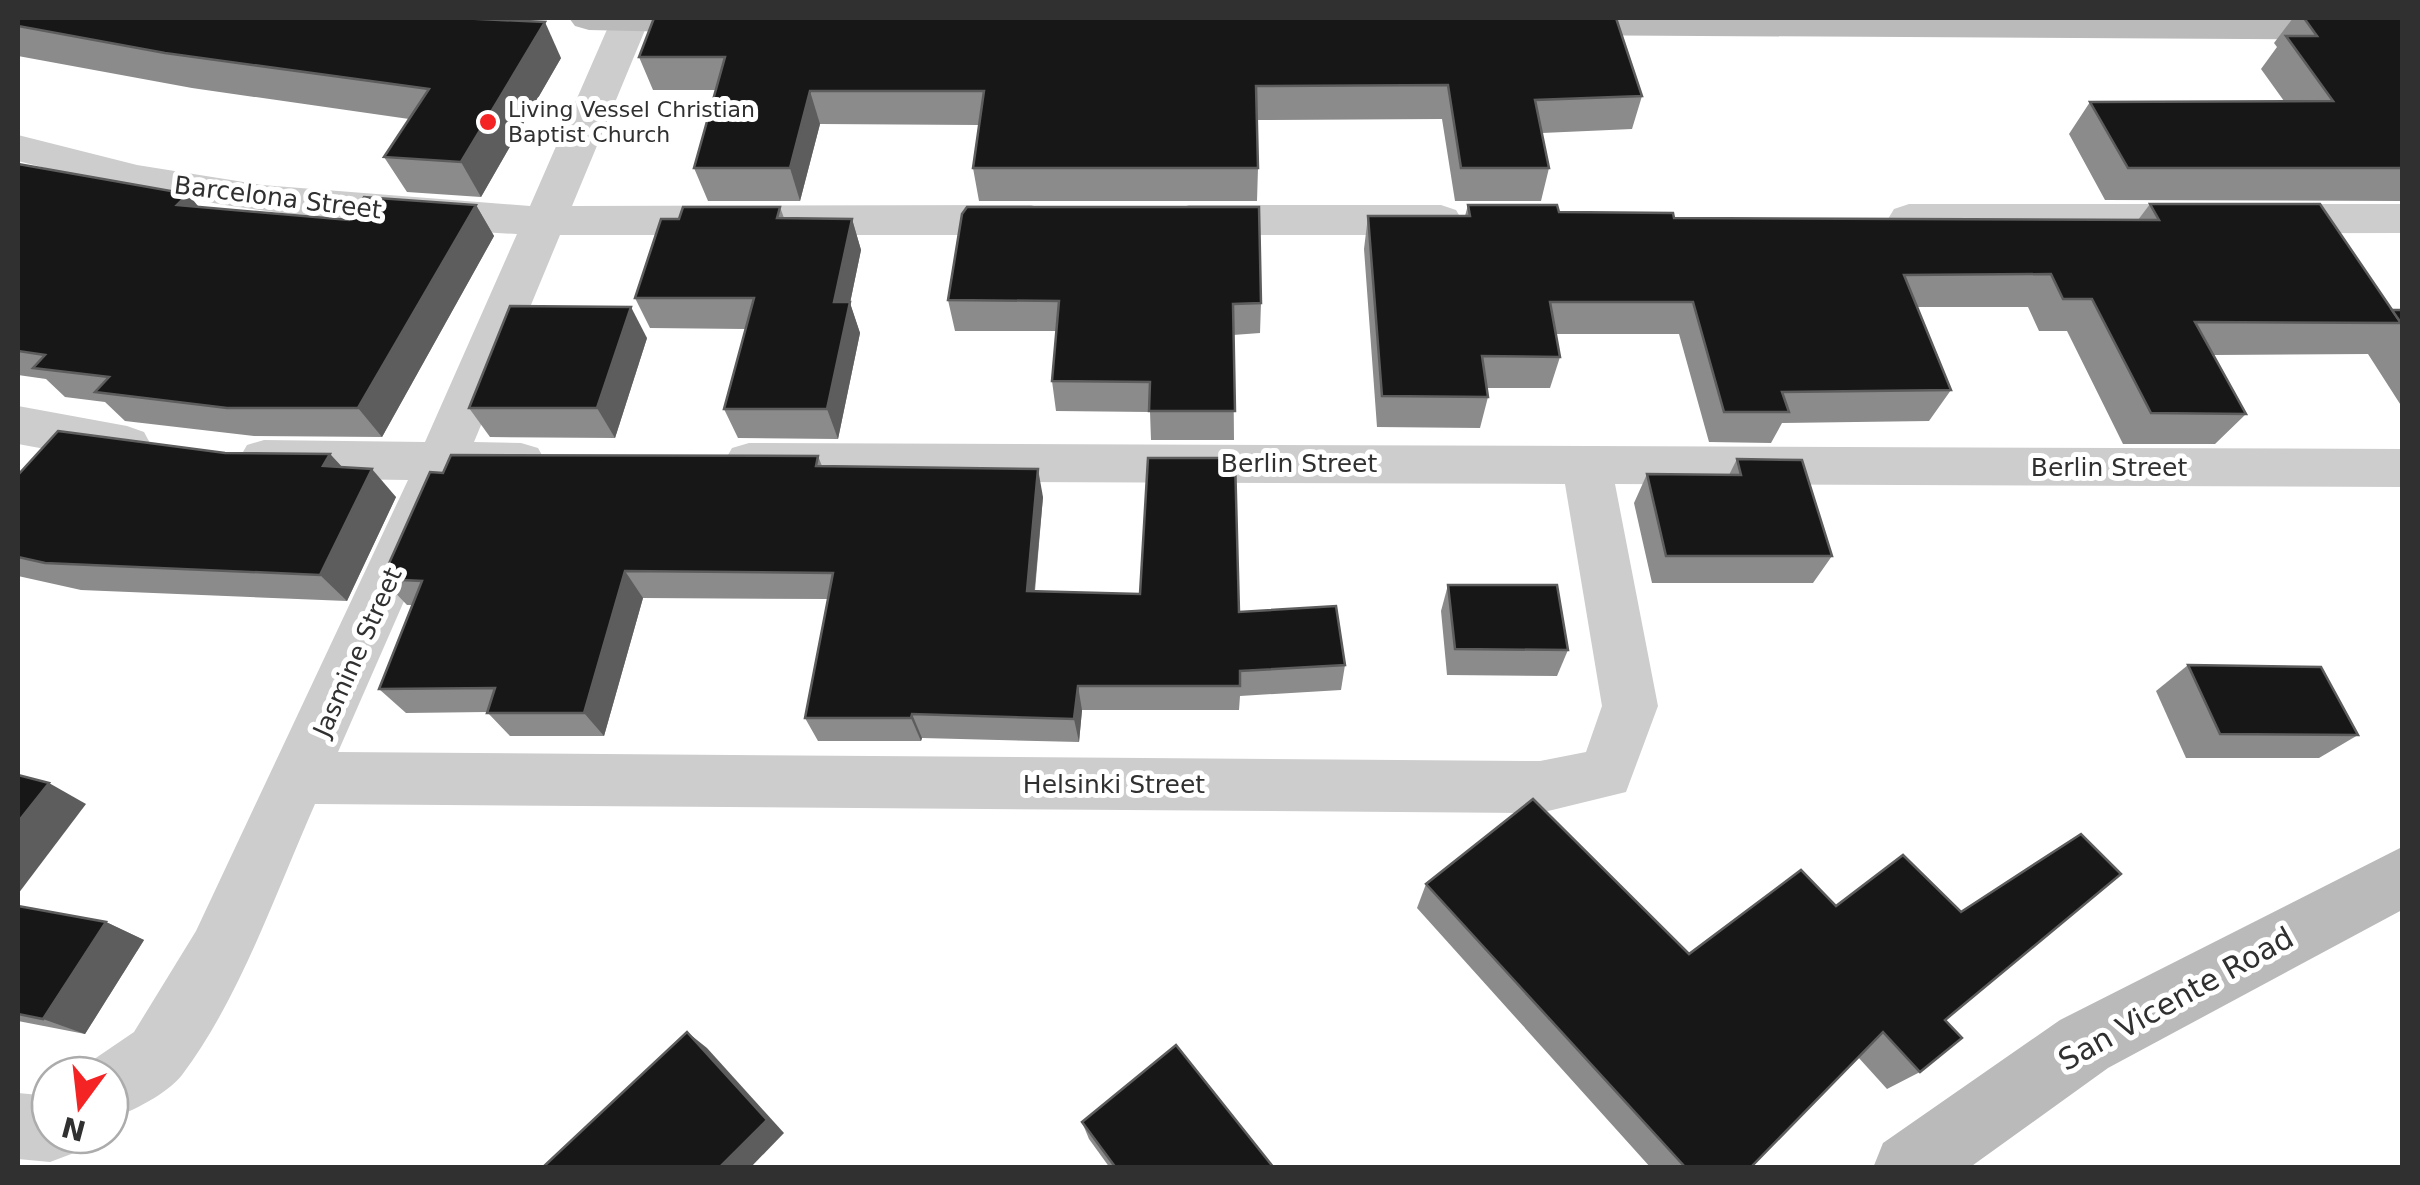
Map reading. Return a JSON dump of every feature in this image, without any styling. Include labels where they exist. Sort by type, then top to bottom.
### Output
[{"type":"main road","points":[[589,18],[768,21]]},
{"type":"main road","points":[[1497,23],[2402,28]]},
{"type":"main road","name":"San Vicente Road","points":[[1908,1168],[2084,1044],[2402,877]]},
{"type":"street","name":"Jasmine Street","points":[[130,1073],[156,1054],[218,953],[302,778],[548,220],[631,19]]},
{"type":"street","name":"Barcelona Street","points":[[18,148],[82,168],[216,192],[385,211],[548,220],[1066,220]]},
{"type":"street","points":[[1864,220],[2402,219]]},
{"type":"street","points":[[1146,220],[1485,220]]},
{"type":"street","points":[[18,426],[196,453],[560,462]]},
{"type":"street","points":[[30,482],[68,436]]},
{"type":"street","name":"Berlin Street","points":[[698,462],[2402,468]]},
{"type":"street","name":"Helsinki Street","points":[[302,778],[1540,787],[1606,774],[1630,706],[1586,464]]},
{"type":"building","points":[[18,18],[458,18],[545,22],[461,162],[384,157],[429,89],[165,53],[18,26]]},
{"type":"building","points":[[654,18],[1616,18],[1642,96],[1535,100],[1549,168],[1461,168],[1448,85],[1256,86],[1258,168],[973,168],[984,91],[810,91],[790,168],[694,168],[725,57],[639,57]]},
{"type":"building","points":[[2304,18],[2402,18],[2402,168],[2128,168],[2090,102],[2333,101],[2286,36],[2317,36]]},
{"type":"building","points":[[18,164],[188,194],[177,205],[349,220],[364,197],[476,205],[358,408],[227,408],[95,392],[109,377],[33,368],[45,355],[18,351]]},
{"type":"building","points":[[2150,204],[2320,204],[2401,323],[2195,322],[2246,414],[2151,413],[2092,299],[2063,299],[2051,274],[1904,275],[1951,390],[1782,392],[1789,412],[1724,412],[1693,302],[1550,302],[1560,357],[1482,356],[1488,397],[1382,396],[1368,216],[1470,216],[1468,205],[1557,205],[1559,212],[1673,213],[1674,218],[2159,220]]},
{"type":"building","points":[[683,207],[780,207],[777,218],[852,219],[834,302],[850,302],[827,409],[724,409],[754,298],[635,298],[661,219],[679,219]]},
{"type":"building","points":[[967,207],[1259,207],[1261,303],[1233,304],[1235,411],[1149,411],[1150,382],[1052,381],[1059,301],[948,300],[962,214]]},
{"type":"building","points":[[510,306],[631,307],[597,408],[469,408]]},
{"type":"building","points":[[2392,310],[2402,310],[2402,327],[2401,323]]},
{"type":"building","points":[[58,431],[225,453],[330,454],[323,466],[372,469],[320,575],[45,563],[18,557],[18,475]]},
{"type":"building","points":[[451,455],[818,456],[816,466],[1038,469],[1027,591],[1140,594],[1148,458],[1235,458],[1239,612],[1336,606],[1345,665],[1240,671],[1240,686],[1078,686],[1074,719],[912,714],[911,718],[805,718],[833,573],[625,571],[584,713],[487,713],[495,688],[379,689],[422,581],[382,579],[430,472],[443,473]]},
{"type":"building","points":[[1737,459],[1802,460],[1832,556],[1666,556],[1647,474],[1741,475]]},
{"type":"building","points":[[1448,585],[1557,585],[1568,650],[1455,649]]},
{"type":"building","points":[[2188,665],[2321,667],[2358,735],[2220,734]]},
{"type":"building","points":[[18,775],[49,783],[18,822]]},
{"type":"building","points":[[1533,799],[1689,954],[1801,870],[1836,906],[1903,855],[1961,912],[2081,834],[2121,874],[1945,1020],[1962,1038],[1920,1072],[1883,1032],[1750,1168],[1686,1168],[1426,884]]},
{"type":"building","points":[[18,906],[106,922],[43,1019],[18,1014]]},
{"type":"building","points":[[687,1032],[767,1120],[719,1168],[542,1168]]},
{"type":"building","points":[[1176,1045],[1274,1168],[1116,1168],[1082,1122]]},
{"type":"place","name":"Living Vessel Christian Baptist Church","points":[[488,122]]}]
